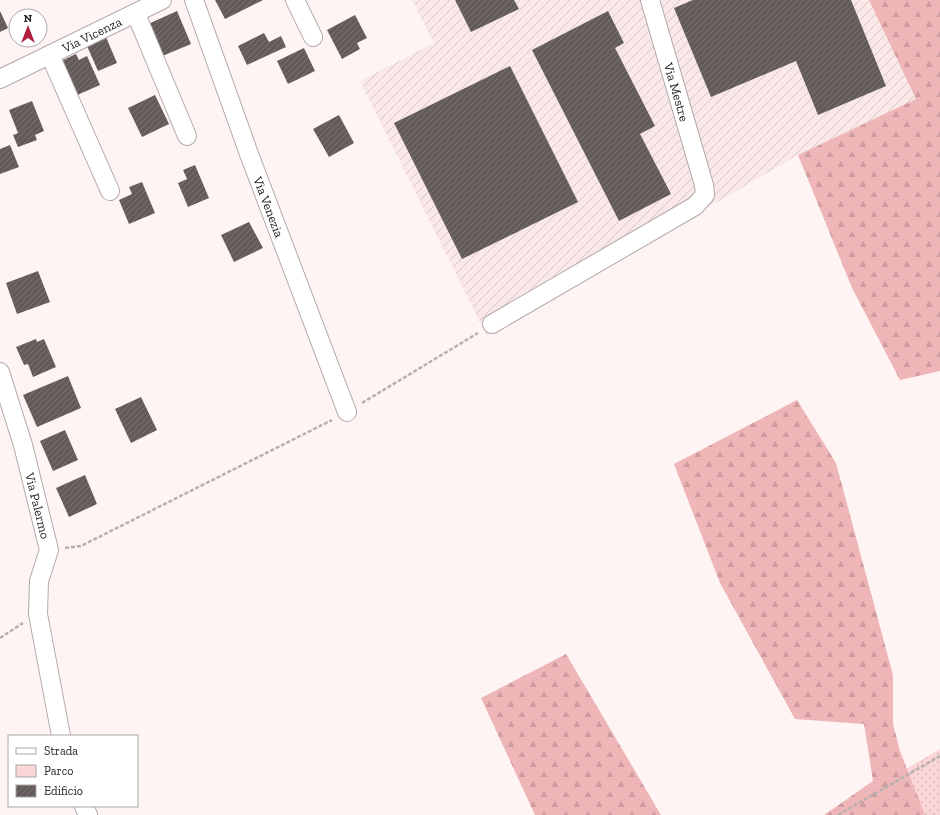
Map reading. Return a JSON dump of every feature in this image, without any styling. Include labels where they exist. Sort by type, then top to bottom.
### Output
[{"type":"street","name":"Via Vicenza","points":[[0,79],[162,0]]},
{"type":"street","name":"Via Venezia","points":[[194,0],[249,154],[347,412]]},
{"type":"street","points":[[296,0],[313,36]]},
{"type":"street","name":"Via Mestre","points":[[492,324],[695,206],[705,195],[704,185],[650,0]]},
{"type":"street","points":[[136,14],[187,136]]},
{"type":"street","points":[[50,55],[110,191]]},
{"type":"street","name":"Via Palermo","points":[[0,372],[23,445],[48,550],[39,581],[38,614],[61,735]]},
{"type":"path","points":[[48,550],[81,546],[347,412],[492,324]]},
{"type":"path","points":[[0,638],[38,614]]},
{"type":"path","points":[[838,815],[940,756]]},
{"type":"shaded area","points":[[412,0],[869,0],[917,99],[798,155],[487,336],[360,81],[434,43]]},
{"type":"green space","points":[[869,0],[940,0],[940,371],[900,380],[852,288],[798,155],[916,99]]},
{"type":"green space","points":[[797,400],[836,463],[893,675],[893,724],[900,751],[925,815],[824,815],[873,781],[864,724],[795,719],[720,583],[674,464]]},
{"type":"green space","points":[[566,654],[661,815],[535,815],[481,698]]},
{"type":"green space","points":[[940,749],[940,815],[828,815]]},
{"type":"building","points":[[215,0],[263,0],[225,19]]},
{"type":"building","points":[[455,0],[514,0],[519,9],[471,32]]},
{"type":"building","points":[[693,0],[851,0],[886,86],[818,115],[796,61],[711,97],[674,8]]},
{"type":"building","points":[[0,11],[8,28],[0,32]]},
{"type":"building","points":[[177,11],[191,44],[160,57],[146,25]]},
{"type":"building","points":[[608,11],[624,43],[615,48],[655,126],[640,134],[671,194],[619,221],[532,50]]},
{"type":"building","points":[[355,15],[367,38],[357,43],[360,49],[342,59],[327,30]]},
{"type":"building","points":[[264,33],[269,42],[281,36],[286,47],[247,65],[238,46]]},
{"type":"building","points":[[106,37],[117,63],[98,71],[87,46]]},
{"type":"building","points":[[304,48],[315,71],[288,84],[277,61]]},
{"type":"building","points":[[76,54],[79,60],[87,56],[100,85],[75,96],[59,62]]},
{"type":"building","points":[[510,66],[578,202],[462,259],[394,123]]},
{"type":"building","points":[[155,95],[169,124],[142,137],[128,108]]},
{"type":"building","points":[[32,101],[44,131],[35,135],[37,140],[18,147],[13,135],[18,133],[9,110]]},
{"type":"building","points":[[339,115],[354,143],[329,157],[313,129]]},
{"type":"building","points":[[10,145],[19,167],[0,174],[0,149]]},
{"type":"building","points":[[195,165],[209,198],[188,207],[178,183],[187,179],[183,170]]},
{"type":"building","points":[[142,182],[155,213],[129,224],[119,200],[132,194],[129,187]]},
{"type":"building","points":[[249,222],[263,248],[234,262],[221,235]]},
{"type":"building","points":[[38,271],[50,302],[17,314],[6,283]]},
{"type":"building","points":[[36,339],[37,342],[44,339],[56,367],[33,377],[28,364],[24,365],[16,347]]},
{"type":"building","points":[[68,376],[81,408],[37,427],[23,395]]},
{"type":"building","points":[[141,397],[157,430],[131,443],[115,409]]},
{"type":"building","points":[[65,430],[78,460],[53,471],[40,441]]},
{"type":"building","points":[[85,475],[97,504],[69,517],[56,488]]}]
